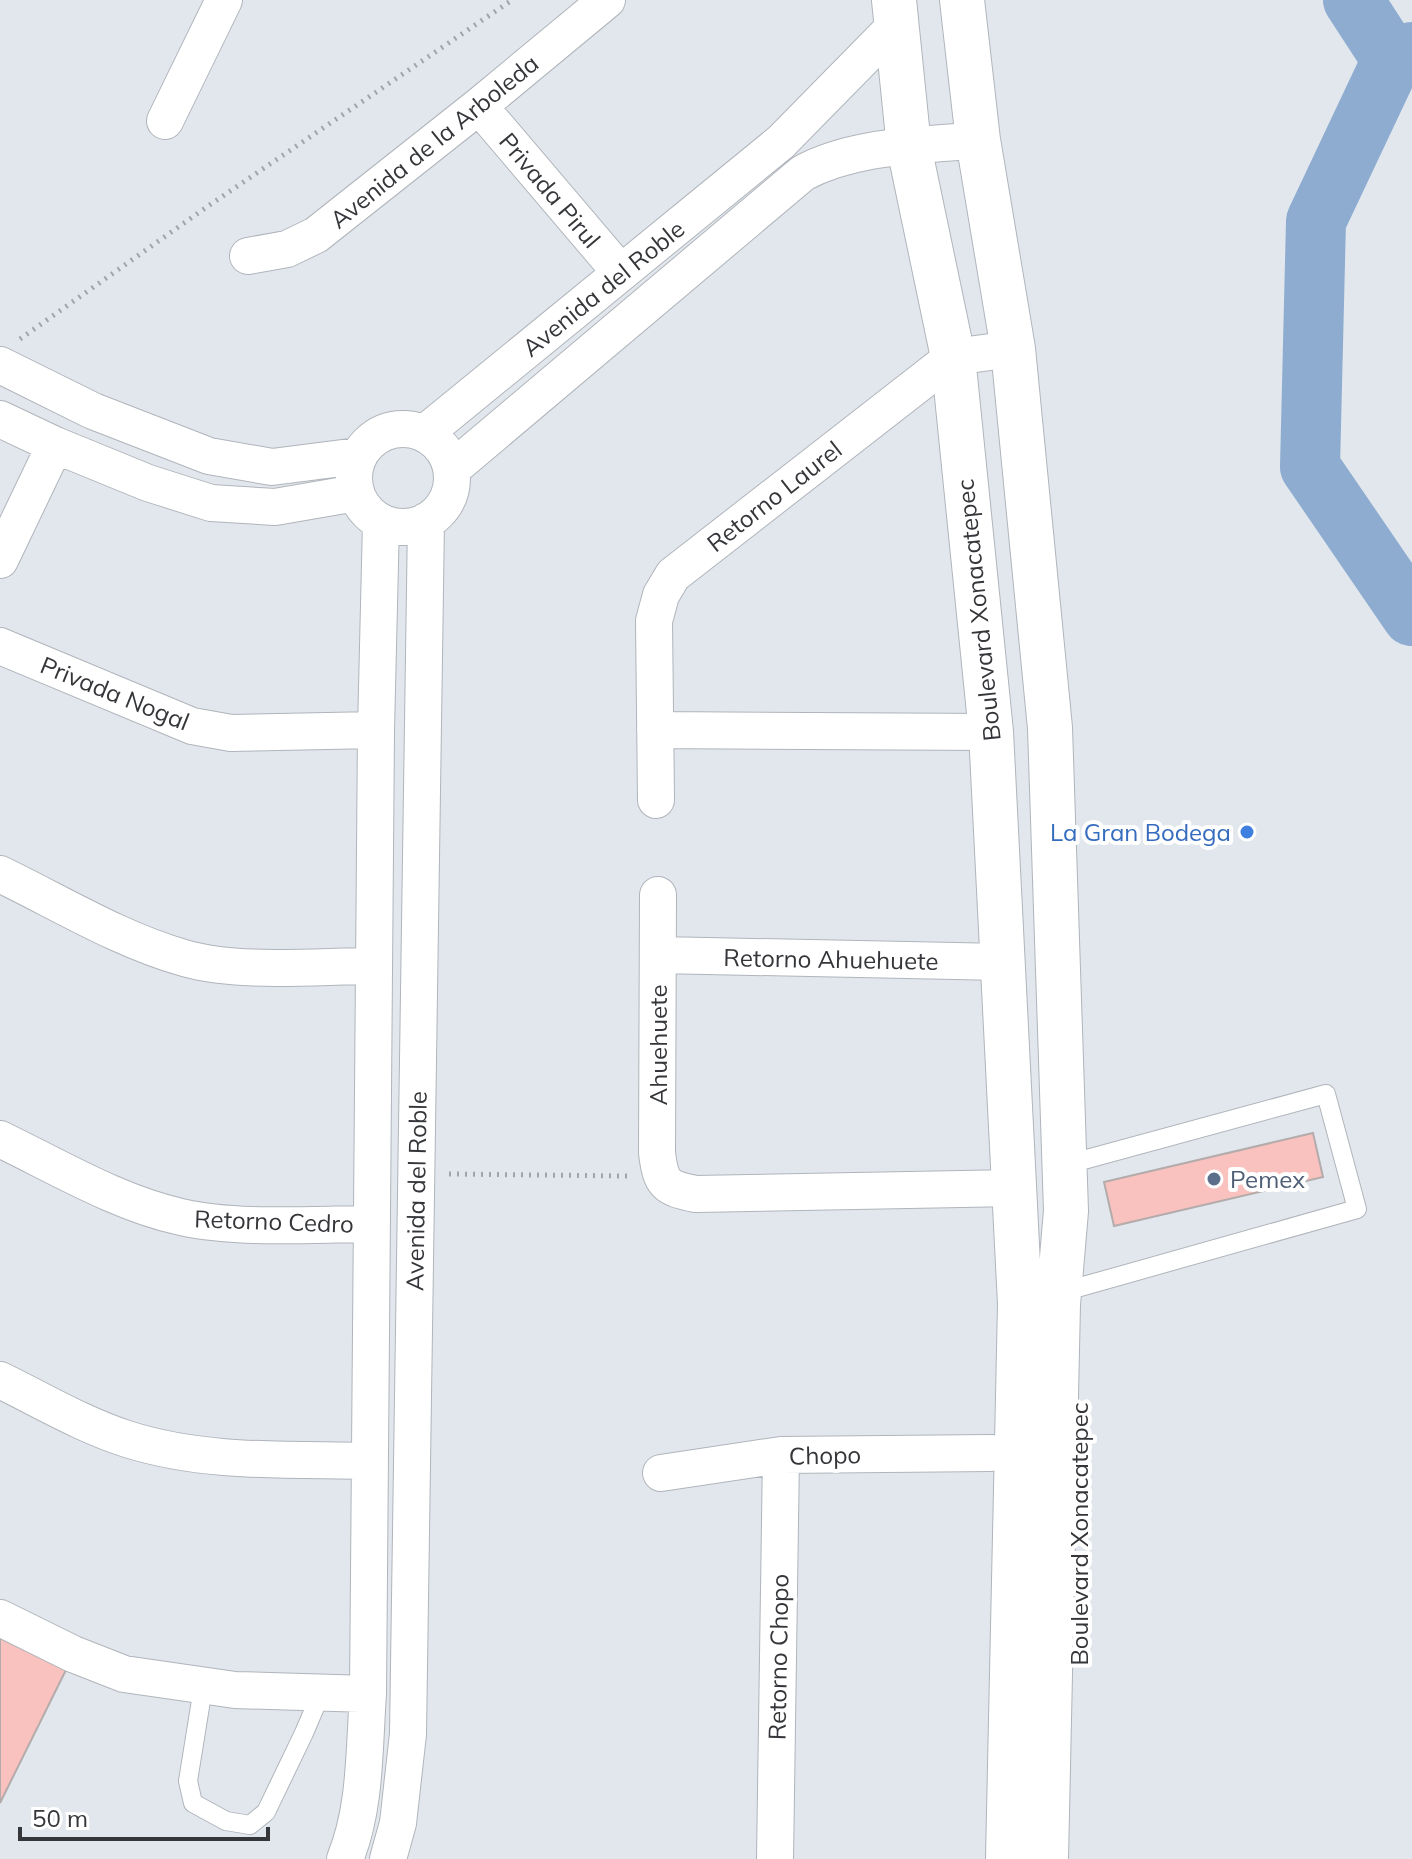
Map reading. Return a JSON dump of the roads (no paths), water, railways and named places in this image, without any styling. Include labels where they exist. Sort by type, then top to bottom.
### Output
[{"type":"main road","name":"Boulevard Xonacatepec","points":[[962,0],[978,140],[1013,349],[1050,728],[1065,1165],[1066,1211],[1053,1299],[1008,1859]]},
{"type":"main road","name":"Boulevard Xonacatepec","points":[[895,13],[909,147],[953,357],[991,732],[1015,1206],[993,1325],[982,1859]]},
{"type":"main road","name":"Boulevard Xonacatepec","points":[[1015,1206],[1053,1299],[1077,1859]]},
{"type":"main road","name":"Boulevard Xonacatepec","points":[[1046,1859],[1053,1299]]},
{"type":"street","points":[[165,121],[224,0]]},
{"type":"street","name":"Avenida de la Arboleda","points":[[248,256],[287,249],[316,235],[607,0]]},
{"type":"street","name":"Avenida del Roble","points":[[425,433],[781,142],[895,13]]},
{"type":"street","name":"Privada Pirul","points":[[479,106],[621,273]]},
{"type":"street","name":"Avenida del Roble","points":[[452,469],[803,173],[827,160],[978,140]]},
{"type":"street","points":[[781,142],[803,173]]},
{"type":"street","points":[[953,357],[1013,349]]},
{"type":"street","points":[[6,355],[93,411],[209,456],[272,467],[358,456]]},
{"type":"street","name":"Retorno Laurel","points":[[656,800],[654,621],[661,595],[673,575],[953,357]]},
{"type":"street","points":[[0,419],[148,483],[211,503],[275,507],[356,493]]},
{"type":"street","points":[[400,428],[425,433],[443,448],[452,469],[451,489],[442,508],[426,521],[404,528],[381,522],[366,510],[356,493],[354,475],[358,456],[375,437],[400,428]]},
{"type":"street","points":[[0,560],[55,445]]},
{"type":"street","name":"Avenida del Roble","points":[[388,1859],[398,1823],[408,1734],[426,521]]},
{"type":"street","name":"Avenida del Roble","points":[[345,1859],[353,1840],[362,1785],[368,1694],[376,730],[381,522]]},
{"type":"street","name":"Privada Nogal","points":[[0,646],[192,726],[231,733],[376,730]]},
{"type":"street","points":[[655,730],[991,732]]},
{"type":"street","points":[[0,874],[137,941],[186,959],[232,966],[374,966]]},
{"type":"street","name":"Ahuehuete","points":[[658,895],[657,1153],[666,1183],[696,1194],[1015,1206]]},
{"type":"street","name":"Retorno Ahuehuete","points":[[659,955],[1003,962]]},
{"type":"street","name":"Retorno Cedro","points":[[0,1139],[133,1202],[182,1218],[244,1224],[372,1224]]},
{"type":"street","points":[[0,1380],[126,1439],[181,1453],[234,1458],[369,1461]]},
{"type":"street","name":"Chopo","points":[[661,1473],[781,1455],[991,1453]]},
{"type":"street","name":"Retorno Chopo","points":[[775,1859],[781,1455]]},
{"type":"street","points":[[0,1618],[73,1654],[124,1674],[203,1688],[368,1694]]},
{"type":"lane","points":[[1053,1299],[1357,1209],[1326,1094],[1065,1165]]},
{"type":"lane","points":[[203,1688],[188,1781],[193,1803],[226,1821],[250,1825],[266,1812],[321,1693]]},
{"type":"waterway","points":[[1353,0],[1392,60]]},
{"type":"waterway","points":[[1412,52],[1392,60],[1316,221],[1310,467],[1412,616]]},
{"type":"place","name":"La Gran Bodega","points":[[1247,832]]},
{"type":"place","name":"Pemex","points":[[1214,1179]]}]
